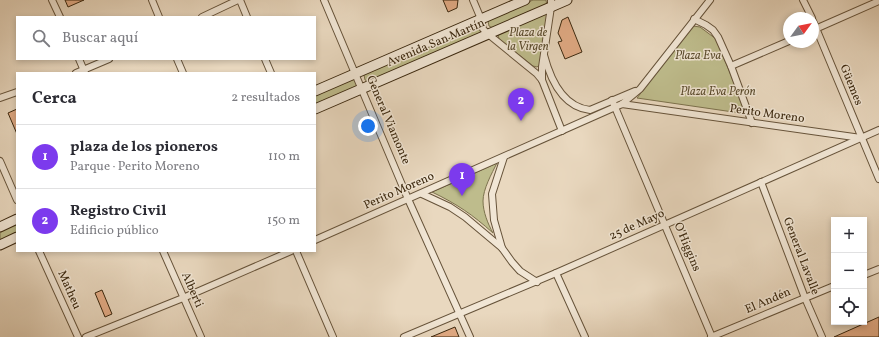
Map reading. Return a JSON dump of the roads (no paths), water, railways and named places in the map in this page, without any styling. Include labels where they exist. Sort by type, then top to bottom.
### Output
[{"type":"main road","name":"Avenida San Martín","points":[[316,91],[525,0]]},
{"type":"main road","name":"Avenida San Martín","points":[[316,109],[488,34],[551,3],[567,0]]},
{"type":"main road","points":[[0,227],[16,219]]},
{"type":"main road","points":[[0,245],[16,237]]},
{"type":"street","points":[[52,0],[60,16]]},
{"type":"street","points":[[152,0],[159,16]]},
{"type":"street","points":[[204,16],[239,0],[247,16]]},
{"type":"street","name":"General Viamonte","points":[[324,0],[408,199],[470,337]]},
{"type":"street","points":[[473,0],[482,19],[483,29],[533,70],[542,80],[562,131]]},
{"type":"street","points":[[622,104],[640,88],[710,0]]},
{"type":"street","points":[[804,0],[809,12]]},
{"type":"street","points":[[819,27],[879,1]]},
{"type":"street","points":[[542,80],[551,3]]},
{"type":"street","points":[[694,19],[713,30],[718,37],[731,66],[752,123]]},
{"type":"street","name":"Güemes","points":[[819,38],[879,179]]},
{"type":"street","points":[[731,66],[783,43]]},
{"type":"street","points":[[544,55],[552,80],[561,93],[571,103],[582,109],[590,110],[640,88]]},
{"type":"street","points":[[79,60],[85,72],[107,60]]},
{"type":"street","points":[[177,60],[183,72]]},
{"type":"street","points":[[265,60],[270,72]]},
{"type":"street","points":[[0,98],[16,92]]},
{"type":"street","name":"O'Higgins","points":[[612,100],[666,224],[712,337]]},
{"type":"street","name":"Perito Moreno","points":[[316,240],[422,194],[622,104],[861,138]]},
{"type":"street","name":"25 de Mayo","points":[[404,337],[536,282],[879,130]]},
{"type":"street","points":[[502,248],[494,220],[492,194],[504,157]]},
{"type":"street","points":[[0,161],[16,198]]},
{"type":"street","name":"General Lavalle","points":[[761,182],[805,298],[822,337]]},
{"type":"street","points":[[422,194],[450,207],[465,217],[502,248],[520,271],[536,282]]},
{"type":"street","name":"Matheu","points":[[39,252],[78,337]]},
{"type":"street","name":"Alberti","points":[[163,252],[201,337]]},
{"type":"street","points":[[86,337],[183,298],[289,252]]},
{"type":"street","points":[[296,252],[333,337]]},
{"type":"street","points":[[867,274],[879,269]]},
{"type":"street","points":[[556,273],[585,337]]},
{"type":"street","name":"El Andén","points":[[712,337],[831,287]]},
{"type":"place","name":"Registro Civil","points":[[521,121]]},
{"type":"place","name":"plaza de los pioneros","points":[[462,196]]},
{"type":"park label","name":"Plaza de la Virgen","points":[[528,40]]},
{"type":"park label","name":"Plaza Eva","points":[[698,56]]},
{"type":"park label","name":"Plaza Eva Perón","points":[[718,92]]}]
